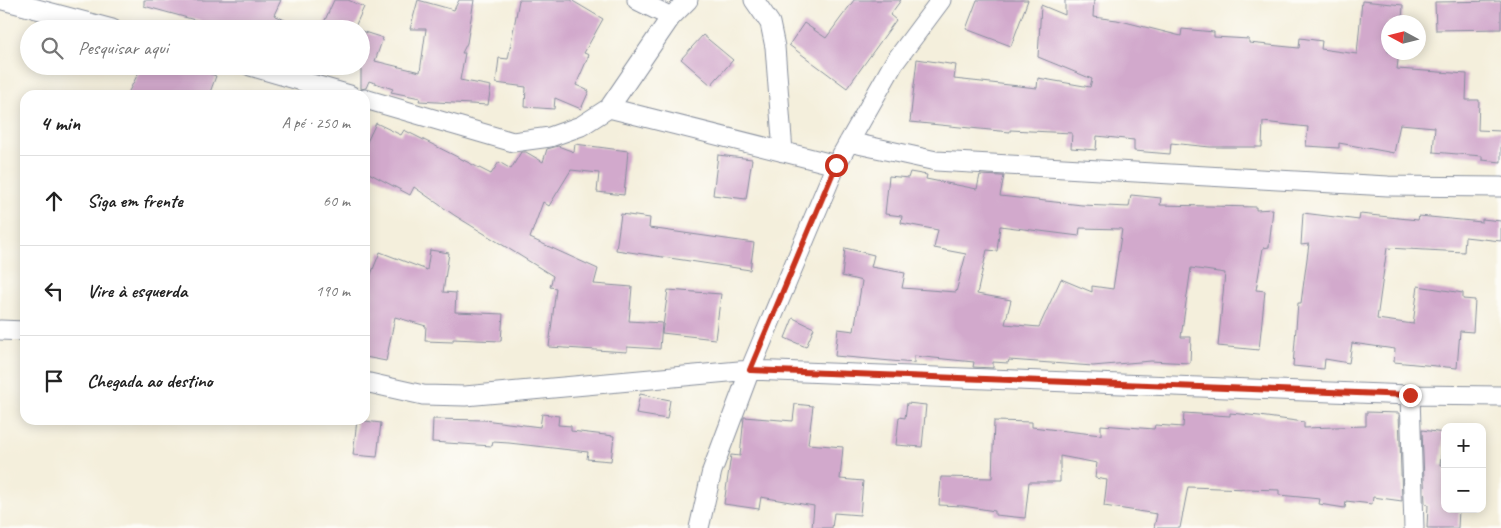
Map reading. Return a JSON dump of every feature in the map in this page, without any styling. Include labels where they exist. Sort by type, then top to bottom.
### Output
[{"type":"street","points":[[3,0],[78,20]]},
{"type":"street","points":[[637,0],[670,17]]},
{"type":"street","points":[[370,100],[513,142],[550,137],[581,126],[609,108],[670,17],[688,0]]},
{"type":"street","points":[[754,0],[770,23],[775,47],[783,152]]},
{"type":"street","points":[[699,528],[712,471],[750,370],[836,165],[894,63],[941,0]]},
{"type":"street","points":[[281,75],[333,90]]},
{"type":"street","points":[[609,108],[836,165]]},
{"type":"street","points":[[849,142],[936,161],[1388,186],[1501,187]]},
{"type":"street","points":[[0,330],[20,331]]},
{"type":"street","points":[[370,383],[423,395],[465,396],[750,370],[1410,395],[1501,396]]},
{"type":"street","points":[[1410,395],[1414,528]]},
{"type":"building","points":[[144,0],[281,0],[274,15],[285,20],[195,20],[144,6]]},
{"type":"building","points":[[334,0],[348,0],[364,7],[358,20],[325,20]]},
{"type":"building","points":[[418,0],[454,10],[459,0],[474,0],[467,43],[462,53],[465,53],[460,80],[491,86],[488,105],[419,101],[420,98],[391,92],[393,89],[369,81],[366,88],[361,89],[361,75],[370,75],[370,34],[383,38],[375,61],[420,72],[426,29],[410,29]]},
{"type":"building","points":[[519,0],[571,0],[603,19],[584,53],[589,55],[576,85],[589,91],[581,109],[555,98],[554,109],[525,107],[526,87],[496,83],[499,58],[508,59]]},
{"type":"building","points":[[854,0],[901,0],[890,15],[896,20],[847,88],[789,45],[804,23],[826,38]]},
{"type":"building","points":[[977,0],[1028,0],[1011,46],[966,29]]},
{"type":"building","points":[[1065,0],[1094,0],[1093,17],[1117,20],[1181,36],[1182,29],[1214,32],[1214,37],[1249,39],[1249,43],[1299,48],[1300,38],[1322,41],[1321,49],[1357,54],[1362,1],[1403,5],[1402,15],[1381,15],[1381,60],[1398,60],[1397,69],[1467,74],[1466,100],[1479,100],[1478,130],[1501,131],[1501,162],[1482,160],[1482,156],[1433,152],[1435,127],[1400,124],[1394,153],[1339,143],[1339,148],[1306,146],[1308,127],[1263,122],[1262,147],[1210,147],[1171,143],[1170,154],[1134,151],[1134,140],[1097,136],[1096,150],[1071,148],[1072,133],[1010,130],[1010,132],[910,122],[917,59],[956,65],[954,79],[1037,88],[1038,78],[1090,87],[1092,79],[1038,57],[1041,5],[1065,15]]},
{"type":"building","points":[[1501,1],[1501,29],[1436,30],[1435,2]]},
{"type":"building","points":[[703,35],[733,60],[711,85],[681,59]]},
{"type":"building","points":[[137,75],[216,76],[211,90],[130,90]]},
{"type":"building","points":[[376,123],[401,135],[404,130],[491,174],[499,162],[511,169],[521,152],[526,152],[543,162],[547,149],[558,146],[574,152],[575,144],[628,151],[624,195],[597,192],[599,173],[571,170],[549,206],[543,202],[530,238],[598,269],[594,284],[632,287],[629,321],[662,323],[660,349],[627,347],[627,352],[549,347],[556,288],[550,287],[553,276],[454,215],[414,187],[410,195],[370,174],[370,136]]},
{"type":"building","points":[[718,155],[752,159],[746,199],[713,195]]},
{"type":"building","points":[[910,172],[927,175],[926,179],[977,189],[980,175],[1004,176],[1000,196],[1082,205],[1129,207],[1131,195],[1161,198],[1160,205],[1256,207],[1256,210],[1273,209],[1269,247],[1263,248],[1256,290],[1265,291],[1259,350],[1218,346],[1225,273],[1191,268],[1181,337],[1191,337],[1190,363],[1151,361],[1093,366],[1009,360],[1008,363],[993,362],[993,368],[973,367],[974,362],[914,356],[914,363],[835,356],[838,329],[854,331],[862,281],[842,276],[845,248],[874,255],[871,267],[905,273],[902,288],[956,292],[966,254],[934,248],[938,230],[901,223],[902,216],[885,214],[889,176],[908,178]],"holes":[[[1000,226],[1079,236],[1080,228],[1122,229],[1113,289],[1092,286],[1092,292],[1061,279],[1039,327],[1005,324],[1011,300],[977,294],[987,250],[997,251]]]},
{"type":"building","points":[[1303,213],[1359,220],[1360,214],[1418,220],[1419,216],[1482,222],[1482,219],[1501,221],[1501,241],[1465,237],[1464,252],[1387,248],[1377,319],[1413,324],[1418,286],[1463,293],[1463,299],[1475,300],[1473,332],[1460,331],[1457,368],[1394,362],[1395,349],[1352,343],[1349,363],[1325,359],[1324,369],[1293,366],[1298,303],[1301,303],[1309,244],[1301,245]]},
{"type":"building","points":[[621,214],[650,218],[649,228],[754,243],[750,270],[616,250]]},
{"type":"building","points":[[430,250],[449,253],[443,292],[456,293],[455,312],[503,314],[501,341],[453,339],[453,342],[425,341],[426,326],[395,317],[386,361],[370,358],[370,277],[380,252],[427,270]]},
{"type":"building","points":[[668,290],[721,294],[715,339],[662,333]]},
{"type":"building","points":[[793,318],[814,328],[806,347],[785,338]]},
{"type":"building","points":[[640,394],[670,400],[667,419],[636,414]]},
{"type":"building","points":[[907,403],[926,405],[922,447],[896,445],[899,417],[905,418]]},
{"type":"building","points":[[795,404],[813,406],[808,444],[843,447],[840,479],[863,481],[860,515],[834,513],[832,528],[812,528],[814,506],[761,497],[759,509],[724,504],[731,455],[740,456],[744,417],[793,421]]},
{"type":"building","points":[[1366,412],[1399,413],[1402,501],[1373,497],[1372,504],[1346,501],[1345,508],[1319,504],[1320,499],[1279,495],[1279,490],[1188,487],[1180,528],[1154,528],[1157,514],[1104,506],[1107,480],[1095,478],[1097,463],[1060,456],[1060,482],[1029,482],[1025,518],[995,515],[995,511],[963,506],[939,505],[941,477],[992,478],[994,421],[1032,422],[1032,427],[1101,435],[1101,425],[1154,429],[1155,425],[1183,427],[1184,413],[1230,416],[1230,413],[1259,416],[1304,422],[1304,428],[1366,426]]},
{"type":"building","points":[[542,414],[559,416],[558,425],[571,426],[571,431],[614,436],[611,461],[587,459],[588,452],[509,443],[493,442],[492,446],[432,442],[433,419],[484,420],[540,427]]},
{"type":"building","points":[[370,422],[381,423],[377,457],[353,455],[356,425],[370,425]]},
{"type":"building","points":[[1422,430],[1441,433],[1441,513],[1459,513],[1458,528],[1427,528],[1428,505],[1425,504]]},
{"type":"route","points":[[836,165],[750,370],[1410,395]]}]
